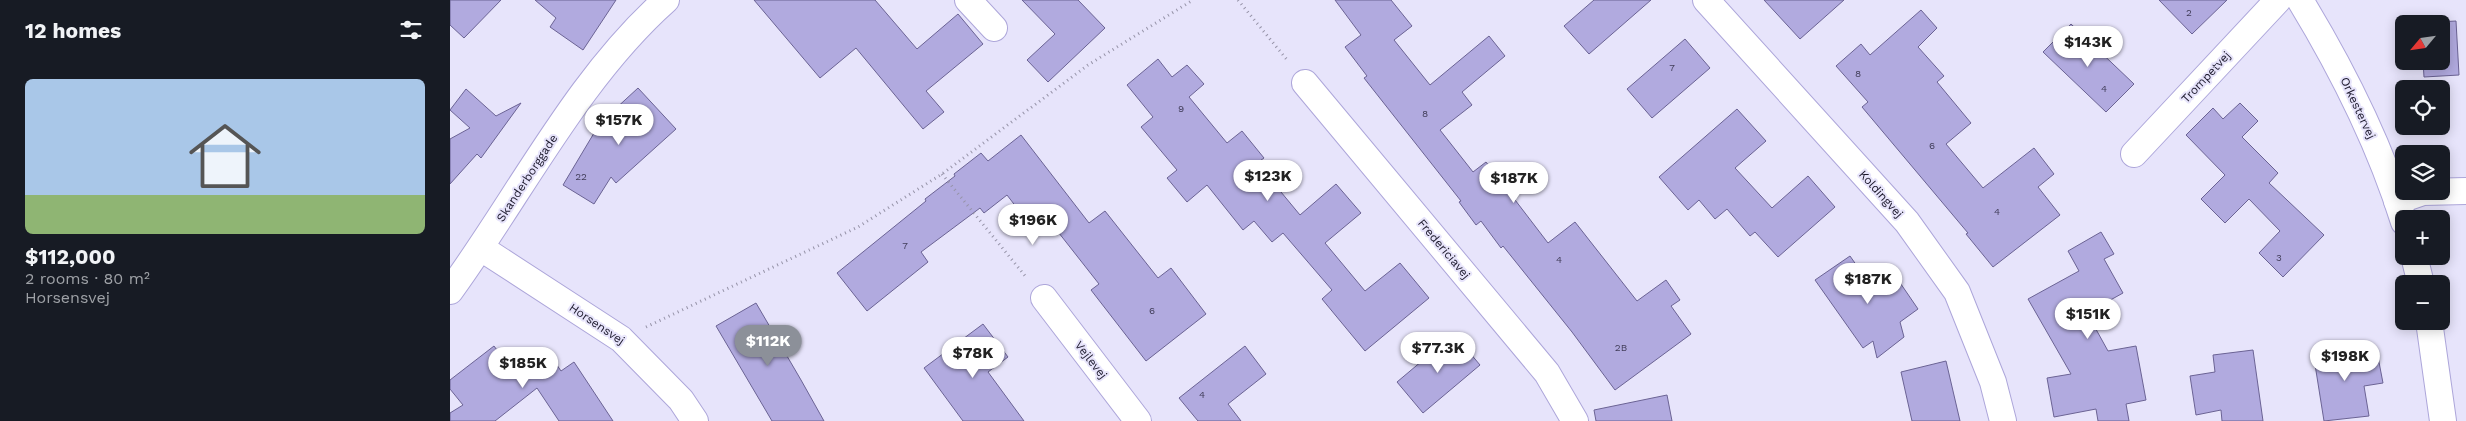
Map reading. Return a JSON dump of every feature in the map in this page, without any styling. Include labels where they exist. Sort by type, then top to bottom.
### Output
[{"type":"street","name":"Skanderborggade","points":[[450,290],[481,248],[585,90],[647,17],[666,0]]},
{"type":"street","points":[[968,0],[994,28]]},
{"type":"street","name":"Koldingvej","points":[[1706,0],[1907,222],[1957,292],[1993,382],[2003,421]]},
{"type":"street","name":"Trompetvej","points":[[2134,154],[2278,0]]},
{"type":"street","name":"Orkestervej","points":[[2300,0],[2322,36],[2348,87],[2400,210]]},
{"type":"street","name":"Fredericiavej","points":[[1306,83],[1547,373],[1575,421]]},
{"type":"street","points":[[2401,210],[2423,192],[2466,191]]},
{"type":"street","name":"Horsensvej","points":[[481,248],[621,339],[681,400],[695,421]]},
{"type":"street","name":"Vejlevej","points":[[1044,298],[1138,421]]},
{"type":"street","points":[[2429,330],[2443,421]]},
{"type":"path","points":[[621,339],[858,228],[942,174],[1088,65],[1193,0]]},
{"type":"path","points":[[1238,0],[1306,83]]},
{"type":"path","points":[[942,174],[1044,298]]},
{"type":"building","points":[[450,0],[501,0],[464,38],[450,25]]},
{"type":"building","points":[[535,0],[616,0],[583,50],[550,27],[556,18]]},
{"type":"building","points":[[754,0],[875,0],[917,49],[958,14],[983,44],[926,91],[944,112],[923,129],[856,48],[820,78]]},
{"type":"building","points":[[1022,0],[1078,0],[1105,28],[1048,82],[1027,60],[1055,34]]},
{"type":"building","points":[[1335,0],[1391,0],[1412,26],[1394,40],[1430,85],[1489,36],[1505,56],[1462,92],[1472,105],[1440,130],[1473,172],[1486,162],[1548,243],[1575,222],[1637,301],[1666,280],[1680,300],[1671,306],[1691,334],[1615,390],[1572,332],[1503,246],[1501,248],[1481,221],[1476,225],[1459,202],[1461,201],[1364,78],[1367,76],[1345,47],[1361,35]]},
{"type":"building","points":[[1594,0],[1651,0],[1589,54],[1564,26]]},
{"type":"building","points":[[1764,0],[1844,0],[1800,39]]},
{"type":"building","points":[[2159,0],[2227,0],[2192,34]]},
{"type":"building","points":[[1921,10],[1937,28],[1918,47],[1944,76],[1937,82],[1971,123],[1946,144],[1983,188],[2034,148],[2054,174],[2038,187],[2060,215],[1993,267],[1966,234],[1968,233],[1862,107],[1868,102],[1836,66],[1861,44],[1870,55]]},
{"type":"building","points":[[2450,21],[2456,21],[2459,75],[2424,77],[2424,70],[2450,70]]},
{"type":"building","points":[[2071,24],[2134,84],[2106,112],[2043,52]]},
{"type":"building","points":[[1685,39],[1710,68],[1652,118],[1627,89]]},
{"type":"building","points":[[1158,59],[1172,77],[1187,65],[1204,84],[1189,97],[1227,143],[1242,131],[1264,158],[1257,163],[1300,215],[1336,184],[1361,213],[1325,243],[1365,291],[1400,263],[1429,298],[1365,351],[1322,299],[1332,290],[1283,233],[1272,242],[1254,221],[1243,230],[1207,185],[1187,202],[1167,178],[1177,170],[1141,127],[1153,117],[1127,85]]},
{"type":"building","points":[[638,88],[676,129],[616,183],[611,177],[594,204],[563,185],[600,123]]},
{"type":"building","points":[[466,89],[496,116],[521,103],[481,158],[477,154],[450,184],[450,139],[470,128],[450,110]]},
{"type":"building","points":[[2240,103],[2258,121],[2242,137],[2278,173],[2269,183],[2324,235],[2283,277],[2259,253],[2280,231],[2249,199],[2225,223],[2201,199],[2225,175],[2186,135],[2213,108],[2223,119]]},
{"type":"building","points":[[1737,109],[1766,141],[1735,168],[1772,208],[1808,176],[1835,207],[1778,257],[1755,232],[1750,236],[1727,209],[1715,219],[1699,200],[1688,210],[1659,177]]},
{"type":"building","points":[[1021,135],[1089,223],[1105,211],[1158,278],[1171,268],[1206,314],[1146,361],[1091,290],[1099,284],[1044,214],[1030,225],[1007,195],[984,213],[980,208],[921,252],[928,262],[867,311],[837,273],[926,201],[925,199],[981,153],[988,161]]},
{"type":"building","points":[[2101,232],[2114,254],[2104,259],[2123,293],[2087,313],[2108,351],[2136,346],[2146,400],[2126,404],[2129,421],[2098,421],[2096,409],[2054,417],[2047,378],[2071,374],[2028,299],[2079,271],[2068,251]]},
{"type":"building","points":[[1850,256],[1871,286],[1892,271],[1918,309],[1900,322],[1904,337],[1877,358],[1873,341],[1863,348],[1815,280]]},
{"type":"building","points":[[756,303],[824,421],[772,421],[716,326]]},
{"type":"building","points":[[983,324],[1008,357],[988,372],[1024,421],[963,421],[924,368]]},
{"type":"building","points":[[1454,334],[1480,365],[1423,413],[1397,382]]},
{"type":"building","points":[[2357,345],[2360,361],[2378,357],[2383,383],[2364,386],[2369,416],[2324,421],[2313,352]]},
{"type":"building","points":[[494,346],[513,372],[546,349],[561,371],[574,362],[613,421],[559,421],[537,388],[495,421],[450,421],[450,413],[463,405],[450,389],[450,380]]},
{"type":"building","points":[[1245,346],[1266,374],[1228,404],[1241,421],[1198,421],[1179,398]]},
{"type":"building","points":[[2253,350],[2263,421],[2222,421],[2221,410],[2196,415],[2190,376],[2215,372],[2213,355]]},
{"type":"building","points":[[1946,361],[1960,421],[1912,421],[1901,372]]},
{"type":"building","points":[[1667,395],[1672,421],[1596,421],[1594,410]]}]
